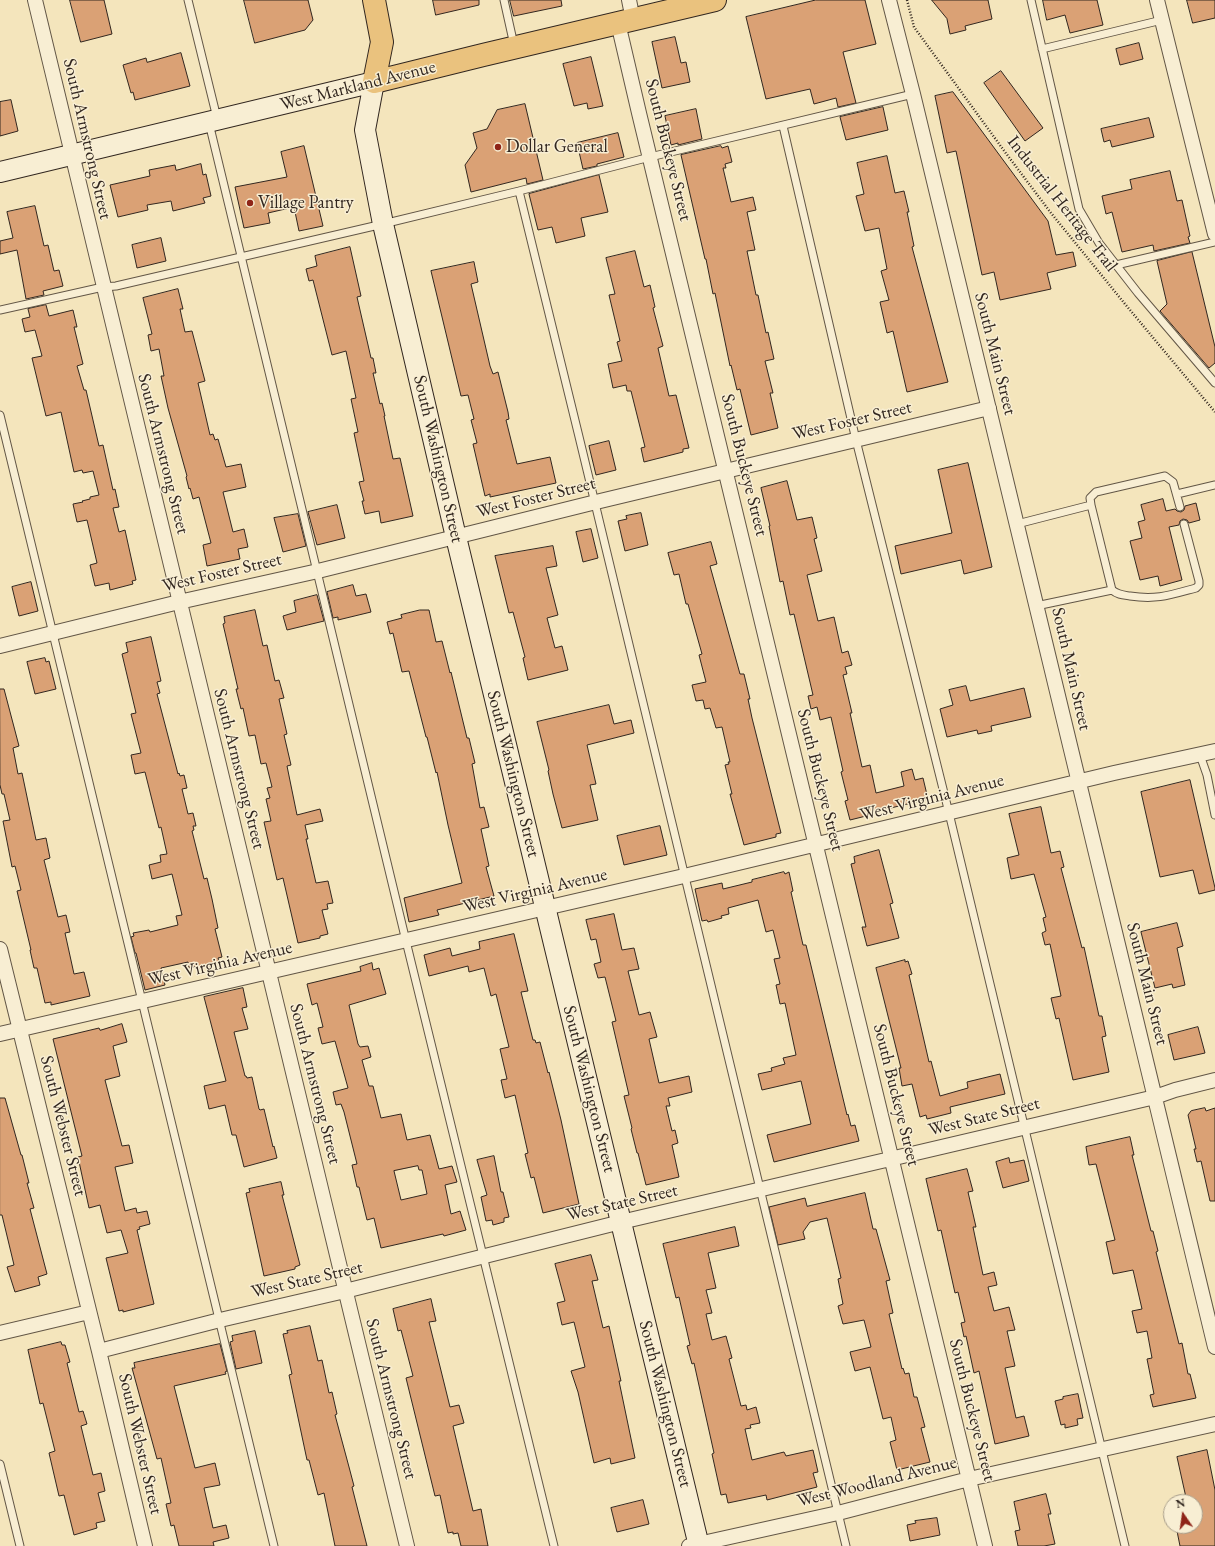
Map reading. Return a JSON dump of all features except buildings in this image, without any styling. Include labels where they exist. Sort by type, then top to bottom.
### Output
[{"type":"main road","name":"South Washington Street","points":[[374,0],[382,42],[365,130],[383,224],[456,538],[621,1222],[695,1545]]},
{"type":"main road","name":"West Markland Avenue","points":[[0,172],[213,122],[515,48],[627,14],[715,0]]},
{"type":"street","name":"South Armstrong Street","points":[[35,0],[407,1546]]},
{"type":"street","name":"South Main Street","points":[[889,0],[989,408],[1215,1347]]},
{"type":"street","points":[[1157,0],[1215,234]]},
{"type":"street","name":"South Buckeye Street","points":[[627,14],[638,113],[650,157],[986,1546]]},
{"type":"street","name":"West Foster Street","points":[[0,646],[179,602],[456,538],[596,502],[989,408]]},
{"type":"street","name":"West Virginia Avenue","points":[[0,1034],[406,941],[1215,751]]},
{"type":"street","name":"South Webster Street","points":[[0,949],[99,1351],[145,1546]]},
{"type":"street","name":"West State Street","points":[[99,1351],[220,1320],[345,1291],[482,1255],[892,1159],[1025,1126],[1155,1097],[1175,1090],[1215,1080]]},
{"type":"street","points":[[0,1333],[89,1312]]},
{"type":"street","name":"West Woodland Avenue","points":[[695,1545],[838,1513],[969,1479],[1215,1424]]},
{"type":"lane","points":[[188,0],[242,256],[406,941],[554,1546]]},
{"type":"lane","points":[[504,0],[515,48]]},
{"type":"lane","points":[[1031,0],[1079,209],[1099,244],[1138,293],[1215,383]]},
{"type":"lane","points":[[1042,49],[1162,20]]},
{"type":"lane","points":[[0,310],[103,287],[116,286],[383,224],[650,157],[913,94]]},
{"type":"lane","points":[[783,126],[856,440],[949,813],[1125,1546]]},
{"type":"lane","points":[[519,191],[596,502],[759,1190],[846,1546]]},
{"type":"lane","points":[[1116,265],[1215,242]]},
{"type":"lane","points":[[0,415],[51,633],[274,1546]]},
{"type":"lane","points":[[1180,507],[1173,482],[1170,478],[1165,476],[1096,492],[1090,498],[1112,590],[1117,594],[1158,598],[1199,586],[1184,524]]},
{"type":"lane","points":[[1177,494],[1215,485]]},
{"type":"lane","points":[[1017,524],[1091,505]]},
{"type":"lane","points":[[1036,606],[1112,590]]},
{"type":"lane","points":[[1200,755],[1207,775],[1215,815]]},
{"type":"lane","points":[[0,1464],[20,1546]]},
{"type":"path","name":"Industrial Heritage Trail","points":[[907,0],[914,27],[1005,152],[1051,213],[1215,412]]},
{"type":"place","name":"Dollar General","points":[[498,147]]},
{"type":"place","name":"Village Pantry","points":[[250,203]]}]
